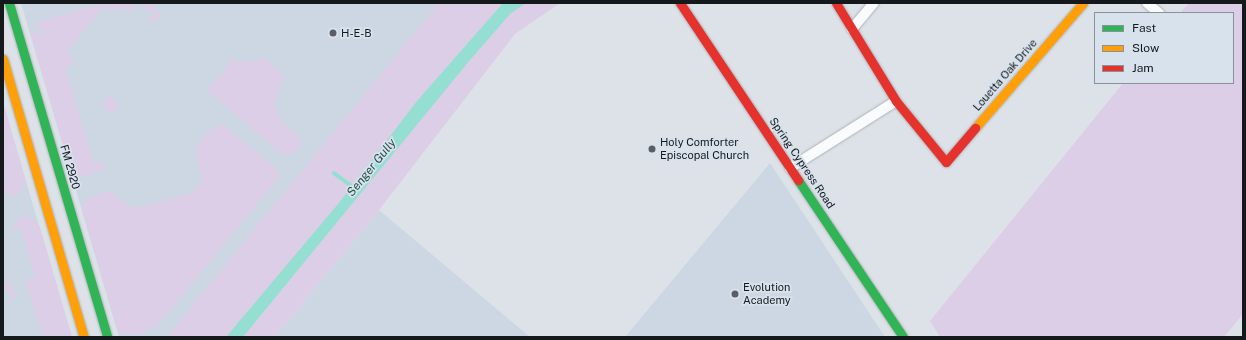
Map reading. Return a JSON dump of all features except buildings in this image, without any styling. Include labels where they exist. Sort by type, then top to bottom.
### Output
[{"type":"main road","name":"FM 2920","points":[[9,3],[107,337]]},
{"type":"main road","name":"Spring Cypress Road","points":[[680,3],[903,337]]},
{"type":"main road","points":[[836,3],[896,101]]},
{"type":"main road","name":"Louetta Oak Drive","points":[[896,101],[946,162],[1083,3]]},
{"type":"main road","points":[[3,60],[84,337]]},
{"type":"street","points":[[852,29],[874,3]]},
{"type":"street","points":[[1147,3],[1158,12]]},
{"type":"street","points":[[3,19],[13,16]]},
{"type":"street","points":[[790,168],[896,101]]},
{"type":"shaded area","points":[[21,3],[467,3],[195,337],[119,337]]},
{"type":"shaded area","points":[[101,3],[138,3],[132,10],[120,8],[111,12],[104,6],[66,52],[75,62],[65,67],[94,164],[104,162],[103,170],[84,176],[74,174],[70,169],[31,35],[32,29],[38,34],[43,33],[41,28],[33,26],[37,23]]},
{"type":"shaded area","points":[[139,3],[149,3],[161,13],[156,23],[148,22],[154,14]]},
{"type":"shaded area","points":[[439,3],[560,3],[515,34],[379,210],[275,337],[167,337]]},
{"type":"shaded area","points":[[1189,3],[1243,3],[1243,314],[1224,337],[940,337],[930,321],[1122,84],[1234,84],[1234,12],[1181,12]]},
{"type":"shaded area","points":[[266,58],[284,76],[274,104],[282,122],[300,138],[300,147],[290,155],[282,154],[207,90],[219,74],[221,76],[228,67],[227,65],[230,60],[249,62]]},
{"type":"shaded area","points":[[109,94],[117,102],[115,104],[117,110],[107,114],[104,103]]},
{"type":"shaded area","points":[[3,102],[25,178],[72,337],[3,337]]},
{"type":"shaded area","points":[[3,102],[25,178],[21,192],[15,196],[3,192],[3,181],[7,180],[3,167]]},
{"type":"shaded area","points":[[218,126],[225,127],[276,168],[278,178],[164,317],[154,327],[138,335],[123,334],[117,329],[82,210],[83,204],[88,198],[106,192],[112,193],[128,206],[140,207],[192,193],[201,184],[195,148],[211,129]]},
{"type":"shaded area","points":[[770,163],[885,337],[625,337]]},
{"type":"shaded area","points":[[379,210],[530,337],[275,337]]},
{"type":"shaded area","points":[[23,216],[32,218],[40,227],[72,337],[43,337],[26,281],[35,276],[21,228],[11,229],[16,221]]},
{"type":"shaded area","points":[[11,282],[16,298],[12,300],[8,290],[3,291],[3,285]]},
{"type":"water","name":"Senger Gully","points":[[503,3],[526,3],[511,13],[470,60],[243,337],[226,337],[338,204],[417,101]]},
{"type":"waterway","name":"Senger Gully","points":[[334,173],[356,189]]},
{"type":"traffic: fast","points":[[9,3],[107,337]]},
{"type":"traffic: fast","points":[[798,180],[903,337]]},
{"type":"traffic: slow","points":[[975,128],[1083,3]]},
{"type":"traffic: slow","points":[[3,59],[84,337]]},
{"type":"traffic: jam","points":[[680,3],[798,180]]},
{"type":"traffic: jam","points":[[836,3],[896,101],[946,162],[975,128]]},
{"type":"place","name":"H-E-B","points":[[333,33]]},
{"type":"place","name":"Holy Comforter Episcopal Church","points":[[652,149]]},
{"type":"place","name":"Evolution Academy","points":[[735,294]]}]
